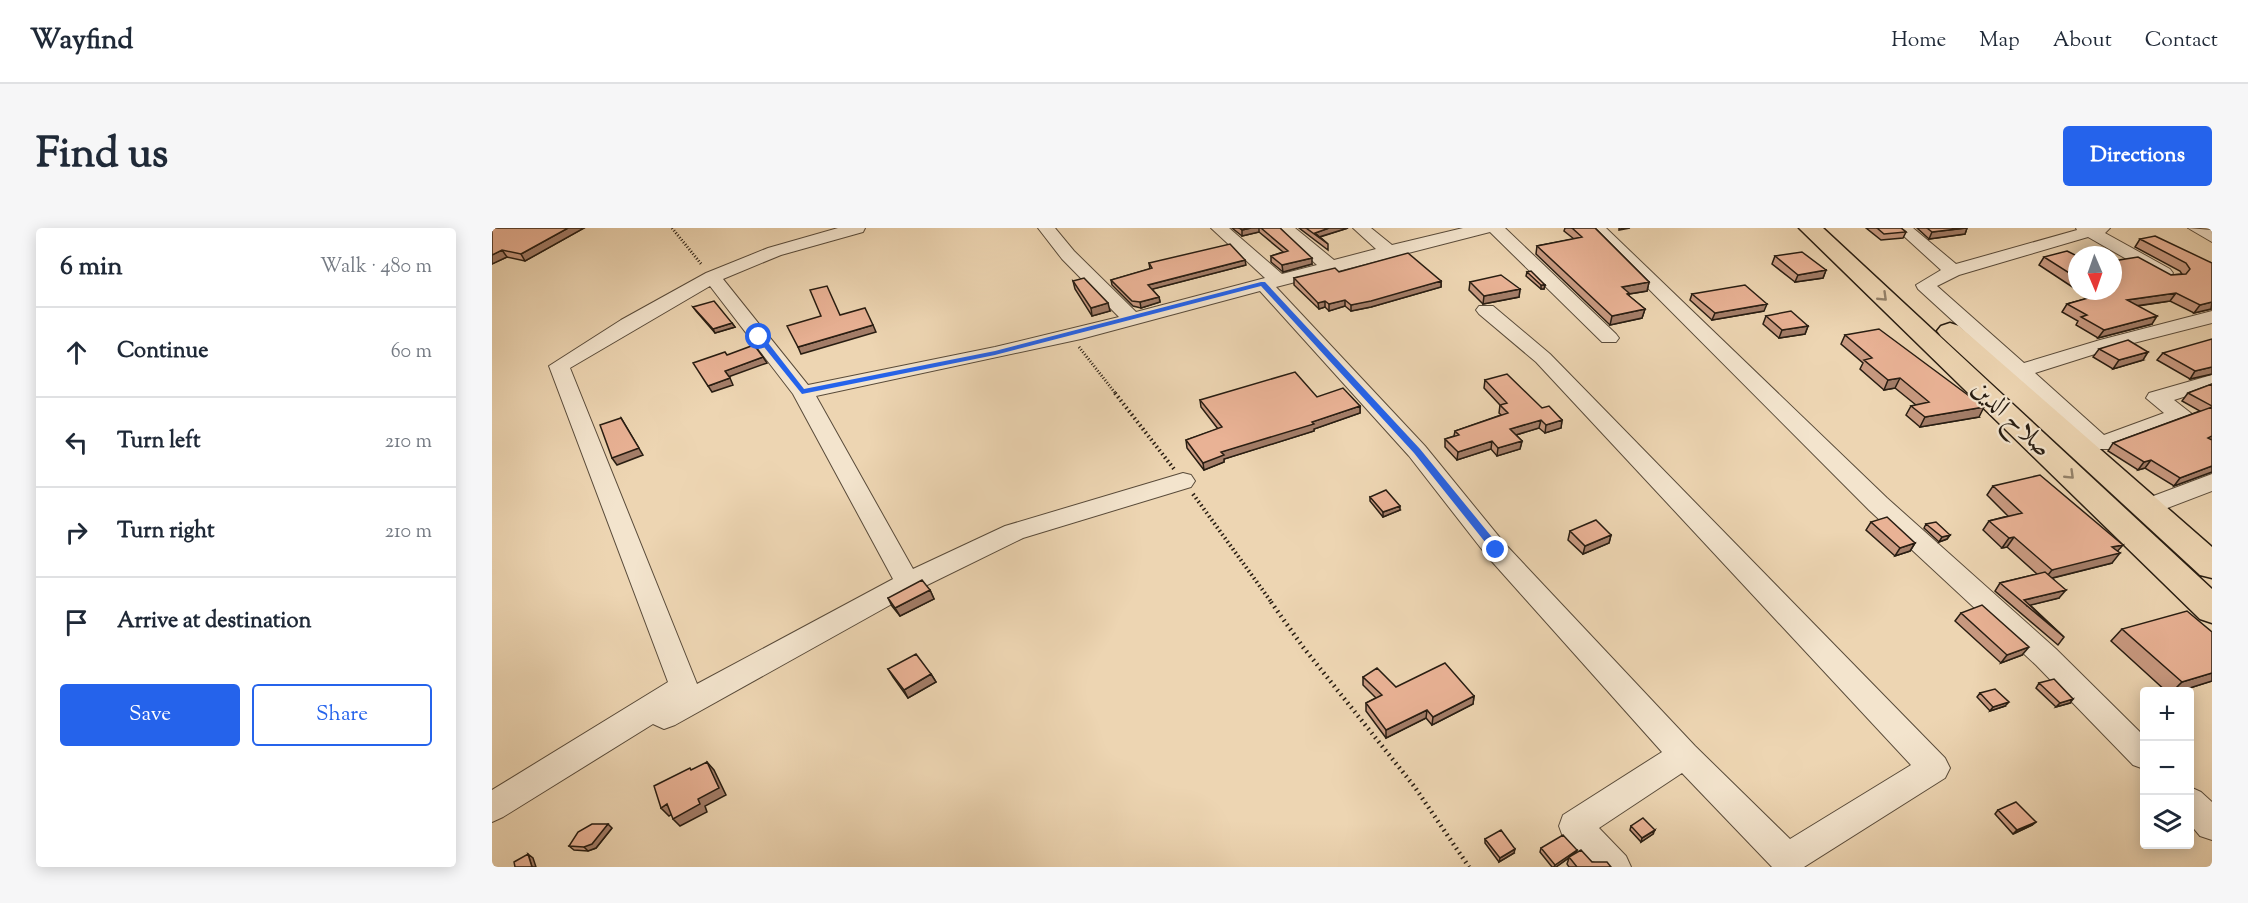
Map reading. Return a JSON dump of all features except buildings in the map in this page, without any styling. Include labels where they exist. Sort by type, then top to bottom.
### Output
[{"type":"highway","name":"صلاح الدين","points":[[1810,228],[2212,610]]},
{"type":"highway","name":"صلاح الدين","points":[[1835,228],[2149,507],[2212,566]]},
{"type":"street","points":[[492,808],[676,694],[683,684],[559,366],[660,305],[712,277],[750,260],[857,228]]},
{"type":"street","points":[[1046,228],[1068,255],[1131,318]]},
{"type":"street","points":[[1219,228],[1271,282],[1417,451],[1496,550],[1684,755],[1787,859],[1934,768],[1543,358],[1486,310]]},
{"type":"street","points":[[1286,228],[1331,267]]},
{"type":"street","points":[[1361,228],[1388,251]]},
{"type":"street","points":[[802,392],[1081,333],[1388,251],[1486,228]]},
{"type":"street","points":[[1496,228],[1609,338]]},
{"type":"street","points":[[1596,228],[1878,504],[2046,657],[2140,751]]},
{"type":"street","points":[[1903,228],[1953,272]]},
{"type":"street","points":[[2196,228],[2212,237]]},
{"type":"street","points":[[2173,277],[2091,229],[1953,272],[1925,285],[2101,444],[2181,414],[2157,398],[2212,381]]},
{"type":"street","points":[[712,277],[802,392],[908,583]]},
{"type":"street","points":[[2021,371],[2107,344],[2212,317]]},
{"type":"street","points":[[492,808],[908,583],[1014,532],[1183,481]]},
{"type":"street","points":[[2149,507],[2212,482]]},
{"type":"street","points":[[1614,867],[1575,826],[1684,755]]},
{"type":"street","points":[[2194,806],[2212,825]]},
{"type":"path","points":[[672,228],[712,277]]},
{"type":"path","points":[[1081,333],[1077,343],[1183,481],[1303,647],[1414,786],[1469,867]]},
{"type":"route","points":[[759,337],[802,392],[1081,333],[1263,284],[1417,451],[1496,550]]}]
